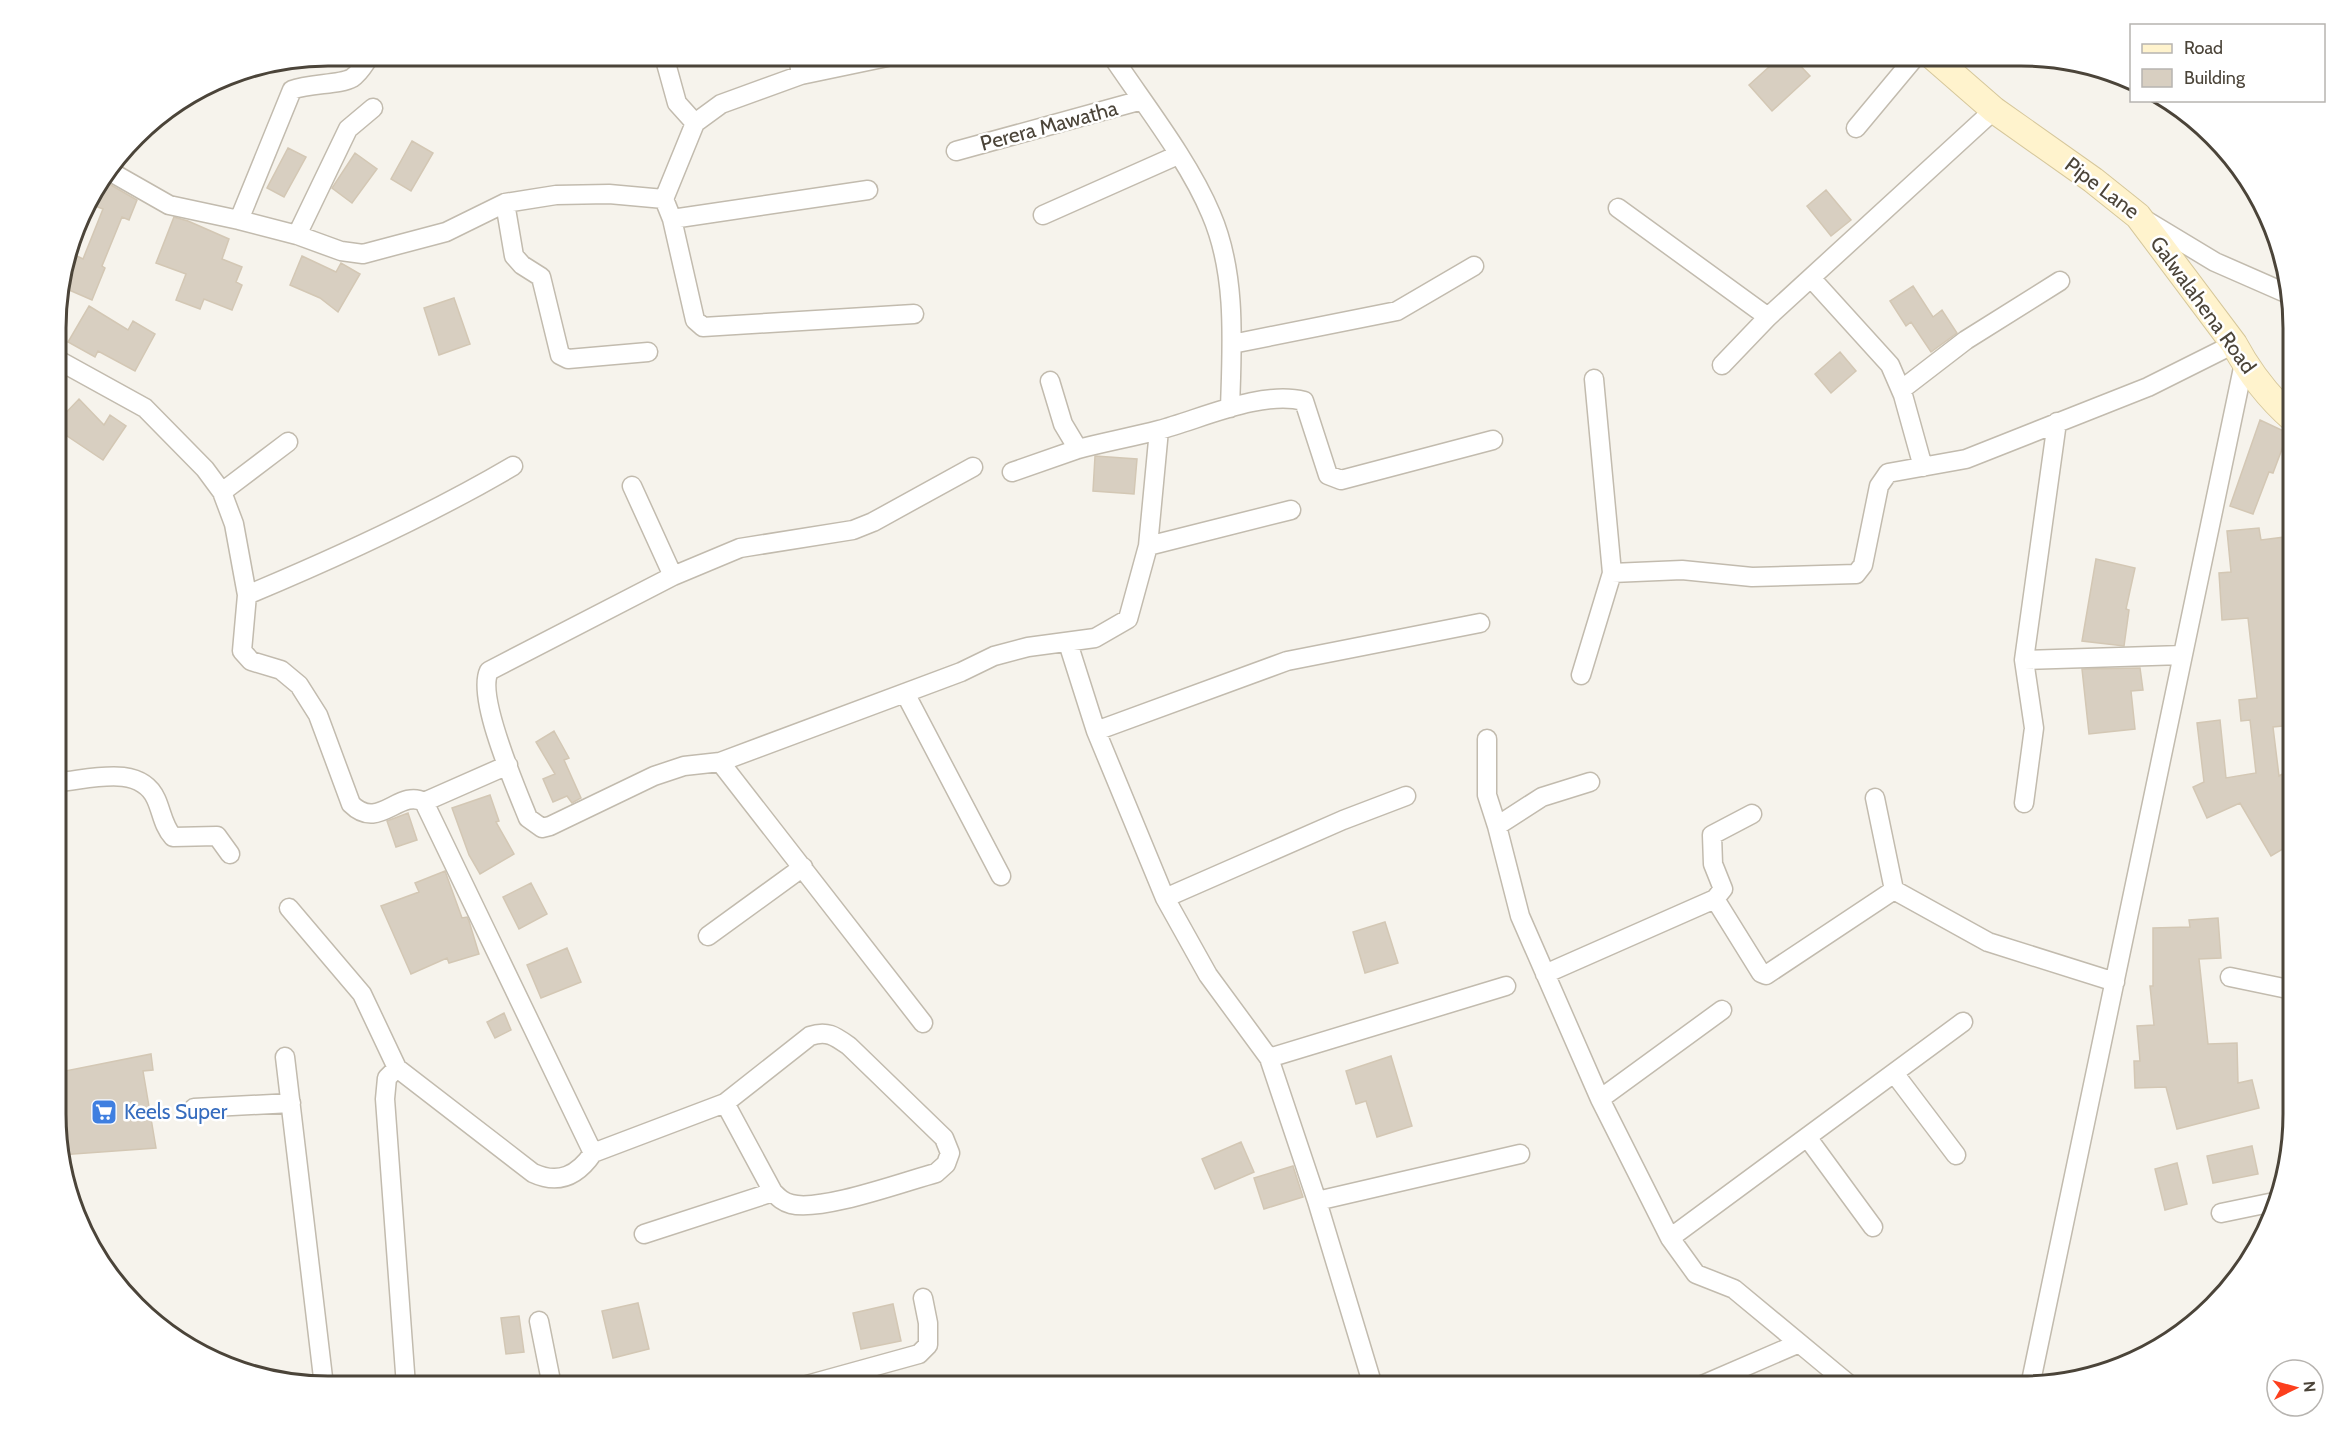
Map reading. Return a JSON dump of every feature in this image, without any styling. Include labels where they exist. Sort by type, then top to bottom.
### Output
[{"type":"street","points":[[239,220],[292,90],[302,86],[350,79],[358,74],[363,66]]},
{"type":"street","points":[[667,66],[677,103],[695,123]]},
{"type":"street","points":[[800,66],[801,75]]},
{"type":"street","points":[[844,66],[801,75],[722,104],[695,123],[664,200],[672,219],[695,320],[703,327],[914,314]]},
{"type":"street","points":[[1119,66],[1178,155],[1212,214],[1227,268],[1232,344],[1230,408]]},
{"type":"street","points":[[1856,128],[1908,66]]},
{"type":"street","name":"Pipe Lane","points":[[1947,66],[1994,110],[2093,180],[2138,216],[2215,262],[2280,291]]},
{"type":"street","name":"Perera Mawatha","points":[[956,151],[1142,100]]},
{"type":"street","points":[[297,235],[348,129],[373,108]]},
{"type":"street","points":[[1722,365],[1767,317],[1994,110]]},
{"type":"street","points":[[1043,215],[1178,155]]},
{"type":"street","points":[[116,175],[169,205],[239,220],[297,235],[341,250],[363,254],[446,232],[506,203],[556,195],[598,194],[664,200]]},
{"type":"street","points":[[672,219],[868,190]]},
{"type":"street","points":[[506,203],[514,256],[542,277],[560,356],[568,359],[648,352]]},
{"type":"street","points":[[1618,208],[1767,317]]},
{"type":"street","name":"Galwalahena Road","points":[[2138,216],[2283,410]]},
{"type":"street","points":[[1232,344],[1397,311],[1474,266]]},
{"type":"street","points":[[1811,278],[1890,366],[1901,390],[1923,467]]},
{"type":"street","points":[[1901,390],[1966,340],[2060,281]]},
{"type":"street","points":[[1612,573],[1682,570],[1752,577],[1856,574],[1863,565],[1879,486],[1888,473],[1966,459],[2239,353]]},
{"type":"street","points":[[2032,1375],[2183,655],[2239,353]]},
{"type":"street","points":[[66,364],[145,408],[206,469],[222,492],[234,524],[247,595],[242,651],[250,661],[281,670],[299,685],[318,715],[351,804],[357,810],[376,814],[409,800],[418,798],[424,802],[593,1154]]},
{"type":"street","points":[[1581,675],[1612,573],[1594,379]]},
{"type":"street","points":[[1050,381],[1063,424],[1078,449]]},
{"type":"street","points":[[1012,472],[1078,449],[1159,430],[1230,408],[1287,397],[1304,401],[1328,475],[1341,480],[1493,440]]},
{"type":"street","points":[[2024,803],[2034,728],[2024,660],[2057,422]]},
{"type":"street","points":[[973,466],[873,522],[854,530],[740,549],[673,576],[489,670],[485,678],[487,700],[528,818],[542,828],[654,776],[684,766],[720,762],[961,672],[994,656],[1028,646],[1095,638],[1128,619],[1148,546],[1159,430]]},
{"type":"street","points":[[222,492],[288,442]]},
{"type":"street","points":[[247,595],[448,504],[513,466]]},
{"type":"street","points":[[632,486],[673,576]]},
{"type":"street","points":[[1148,546],[1291,510]]},
{"type":"street","points":[[1096,731],[1287,661],[1480,623]]},
{"type":"street","points":[[1068,643],[1096,731],[1165,898],[1208,975],[1269,1058],[1317,1201],[1370,1376]]},
{"type":"street","points":[[2024,660],[2183,655]]},
{"type":"street","points":[[904,693],[1002,876]]},
{"type":"street","points":[[1487,739],[1487,795],[1520,916],[1600,1099],[1670,1238],[1696,1274],[1734,1289],[1797,1344],[1838,1376]]},
{"type":"street","points":[[720,762],[922,1023]]},
{"type":"street","points":[[424,802],[508,765]]},
{"type":"street","points":[[66,781],[128,776],[140,780],[155,796],[166,830],[172,837],[217,836],[230,854]]},
{"type":"street","points":[[1497,826],[1542,797],[1590,782]]},
{"type":"street","points":[[1165,898],[1343,820],[1406,796]]},
{"type":"street","points":[[1875,798],[1894,891],[1988,942],[2115,982]]},
{"type":"street","points":[[1545,974],[1715,899],[1723,889],[1713,864],[1712,835],[1752,814]]},
{"type":"street","points":[[708,936],[803,867]]},
{"type":"street","points":[[1715,899],[1761,973],[1766,975],[1894,891]]},
{"type":"street","points":[[289,908],[363,994],[397,1068],[543,1178],[573,1176],[593,1154],[725,1103],[810,1036],[822,1031],[835,1035],[849,1046],[944,1138],[950,1153],[946,1164],[936,1173],[825,1203],[794,1205],[783,1202],[773,1192],[725,1103]]},
{"type":"street","points":[[2230,977],[2283,988]]},
{"type":"street","points":[[1269,1058],[1506,986]]},
{"type":"street","points":[[1600,1099],[1722,1010]]},
{"type":"street","points":[[1670,1238],[1963,1022]]},
{"type":"street","points":[[285,1057],[323,1376]]},
{"type":"street","points":[[397,1068],[387,1077],[385,1099],[405,1376]]},
{"type":"street","points":[[1894,1073],[1956,1155]]},
{"type":"street","points":[[194,1108],[291,1103]]},
{"type":"street","points":[[1807,1137],[1873,1227]]},
{"type":"street","points":[[1317,1201],[1520,1154]]},
{"type":"street","points":[[644,1234],[773,1192]]},
{"type":"street","points":[[2221,1213],[2267,1203]]},
{"type":"street","points":[[839,1376],[919,1354],[928,1345],[928,1323],[923,1298]]},
{"type":"street","points":[[539,1321],[550,1376]]},
{"type":"street","points":[[1723,1376],[1797,1344]]},
{"type":"building","points":[[1770,66],[1800,66],[1810,76],[1772,111],[1749,85]]},
{"type":"building","points":[[412,141],[433,153],[411,191],[391,179]]},
{"type":"building","points":[[288,148],[306,157],[284,197],[267,188]]},
{"type":"building","points":[[355,153],[377,169],[352,203],[332,188]]},
{"type":"building","points":[[109,184],[137,200],[129,220],[122,217],[102,266],[105,268],[92,300],[69,290],[76,256],[83,259],[103,209],[96,206]]},
{"type":"building","points":[[1826,190],[1851,220],[1831,236],[1807,206]]},
{"type":"building","points":[[174,217],[229,239],[222,259],[242,267],[236,282],[242,285],[232,310],[204,299],[200,309],[176,300],[186,274],[156,263]]},
{"type":"building","points":[[302,256],[336,272],[341,263],[360,274],[338,312],[320,298],[290,285]]},
{"type":"building","points":[[1913,286],[1933,317],[1942,310],[1957,333],[1931,352],[1911,322],[1906,326],[1890,301]]},
{"type":"building","points":[[454,298],[470,344],[439,355],[424,308]]},
{"type":"building","points":[[89,306],[128,330],[133,321],[155,334],[135,371],[98,351],[95,357],[68,342]]},
{"type":"building","points":[[1840,352],[1856,371],[1831,393],[1815,374]]},
{"type":"building","points":[[79,399],[104,425],[110,415],[126,426],[103,460],[66,437],[66,413]]},
{"type":"building","points":[[2260,420],[2283,431],[2283,446],[2273,473],[2269,472],[2253,514],[2230,506]]},
{"type":"building","points":[[1095,456],[1137,459],[1134,494],[1093,491]]},
{"type":"building","points":[[2259,528],[2261,540],[2283,537],[2283,726],[2273,727],[2279,776],[2283,774],[2283,849],[2271,856],[2240,803],[2207,818],[2193,787],[2204,782],[2197,723],[2220,720],[2226,778],[2256,773],[2250,720],[2241,721],[2239,700],[2257,698],[2248,618],[2222,620],[2219,573],[2231,572],[2227,531]]},
{"type":"building","points":[[2096,559],[2135,568],[2126,609],[2129,610],[2124,646],[2082,641]]},
{"type":"building","points":[[2140,668],[2143,690],[2131,691],[2135,729],[2089,734],[2082,669]]},
{"type":"building","points":[[554,731],[569,758],[564,760],[581,798],[572,803],[567,796],[553,802],[543,779],[555,774],[536,742]]},
{"type":"building","points":[[490,795],[499,821],[496,822],[514,854],[480,874],[469,855],[452,808]]},
{"type":"building","points":[[408,813],[417,840],[396,847],[387,821]]},
{"type":"building","points":[[445,871],[462,918],[467,917],[469,921],[479,954],[449,963],[447,958],[411,974],[381,906],[419,892],[415,883]]},
{"type":"building","points":[[531,883],[547,914],[519,929],[503,897]]},
{"type":"building","points":[[2218,918],[2221,958],[2199,959],[2208,1044],[2237,1043],[2238,1083],[2252,1080],[2259,1108],[2177,1129],[2166,1087],[2135,1088],[2134,1061],[2140,1061],[2137,1026],[2154,1025],[2150,986],[2153,986],[2153,928],[2190,927],[2189,920]]},
{"type":"building","points":[[1385,922],[1398,963],[1365,973],[1353,932]]},
{"type":"building","points":[[567,948],[581,982],[541,998],[527,965]]},
{"type":"building","points":[[504,1013],[511,1030],[495,1038],[487,1022]]},
{"type":"building","name":"Keels Super","points":[[151,1054],[153,1070],[143,1071],[156,1148],[69,1154],[66,1071]]},
{"type":"building","points":[[1391,1056],[1412,1126],[1377,1137],[1366,1101],[1356,1104],[1346,1071]]},
{"type":"building","points":[[1241,1142],[1254,1172],[1215,1189],[1202,1159]]},
{"type":"building","points":[[2252,1146],[2258,1174],[2213,1183],[2207,1156]]},
{"type":"building","points":[[2177,1163],[2187,1204],[2165,1210],[2155,1169]]},
{"type":"building","points":[[1293,1166],[1303,1197],[1264,1209],[1254,1178]]},
{"type":"building","points":[[638,1303],[649,1349],[613,1358],[602,1311]]},
{"type":"building","points":[[893,1304],[901,1341],[861,1349],[853,1313]]},
{"type":"building","points":[[519,1316],[524,1352],[506,1354],[501,1318]]},
{"type":"place","name":"Keels Super","points":[[104,1112]]}]
